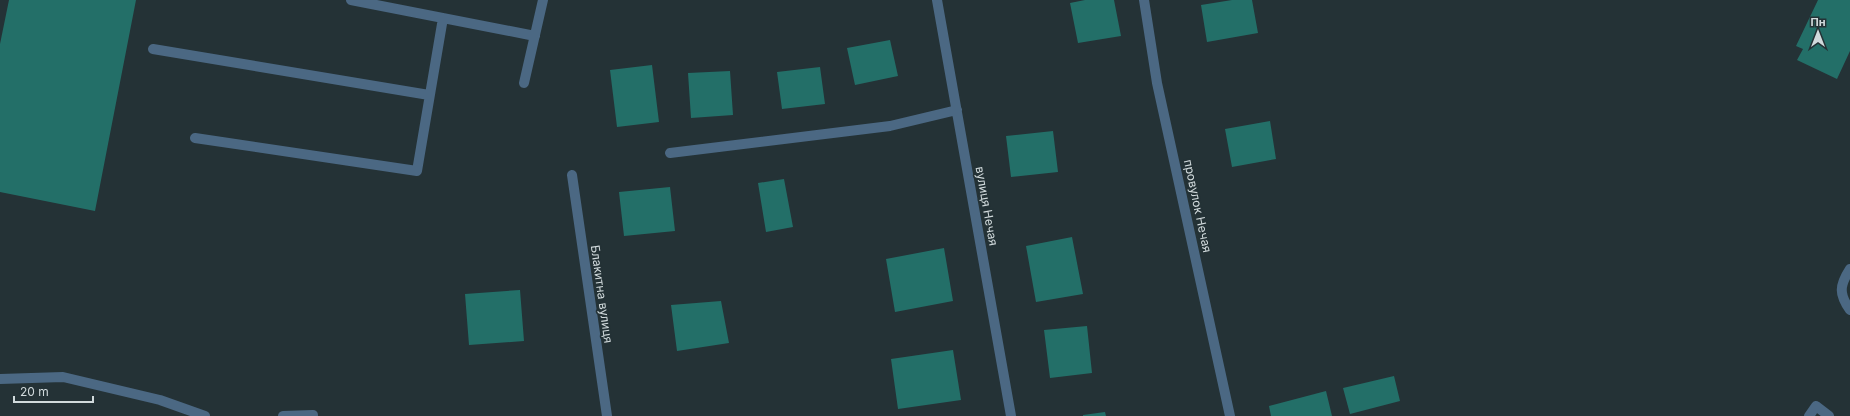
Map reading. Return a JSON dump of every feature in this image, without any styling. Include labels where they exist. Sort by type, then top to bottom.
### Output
[{"type":"street","points":[[351,0],[535,36]]},
{"type":"street","points":[[524,83],[543,0]]},
{"type":"street","name":"вулиця Нечая","points":[[937,0],[1011,416]]},
{"type":"street","name":"провулок Нечая","points":[[1144,0],[1157,83],[1230,416]]},
{"type":"street","points":[[194,138],[417,171],[443,18]]},
{"type":"street","points":[[153,49],[429,95]]},
{"type":"street","points":[[670,153],[890,126],[956,110]]},
{"type":"street","name":"Блакитна вулиця","points":[[572,175],[607,416]]},
{"type":"street","points":[[1850,269],[1842,280],[1841,296],[1850,310]]},
{"type":"street","points":[[0,379],[63,377],[160,400],[205,416]]},
{"type":"street","points":[[1809,416],[1816,406],[1830,416]]},
{"type":"street","points":[[283,416],[312,415]]},
{"type":"building","points":[[9,0],[136,0],[95,211],[0,192],[0,44]]},
{"type":"building","points":[[1085,0],[1114,0],[1121,36],[1078,43],[1070,3]]},
{"type":"building","points":[[1232,0],[1252,0],[1258,33],[1207,42],[1201,5]]},
{"type":"building","points":[[1818,0],[1850,0],[1850,51],[1837,79],[1797,60],[1803,49],[1796,46]]},
{"type":"building","points":[[890,40],[898,76],[855,85],[847,48]]},
{"type":"building","points":[[652,65],[659,122],[617,127],[610,70]]},
{"type":"building","points":[[820,67],[825,104],[782,109],[777,72]]},
{"type":"building","points":[[730,71],[733,115],[691,118],[688,73]]},
{"type":"building","points":[[1270,121],[1276,159],[1232,167],[1225,129]]},
{"type":"building","points":[[1053,131],[1058,172],[1011,177],[1006,136]]},
{"type":"building","points":[[784,179],[793,227],[766,232],[758,183]]},
{"type":"building","points":[[670,187],[675,231],[624,236],[619,192]]},
{"type":"building","points":[[1072,237],[1083,294],[1036,302],[1026,246]]},
{"type":"building","points":[[944,248],[953,301],[895,312],[886,259]]},
{"type":"building","points":[[520,290],[524,341],[469,345],[465,294]]},
{"type":"building","points":[[721,301],[729,343],[677,351],[671,305]]},
{"type":"building","points":[[1087,326],[1092,373],[1050,378],[1044,330]]},
{"type":"building","points":[[953,350],[961,400],[898,409],[891,359]]},
{"type":"building","points":[[1394,376],[1400,401],[1350,414],[1343,388]]},
{"type":"building","points":[[1326,391],[1332,416],[1271,416],[1269,406]]},
{"type":"building","points":[[1105,412],[1106,416],[1083,416],[1083,415]]}]
